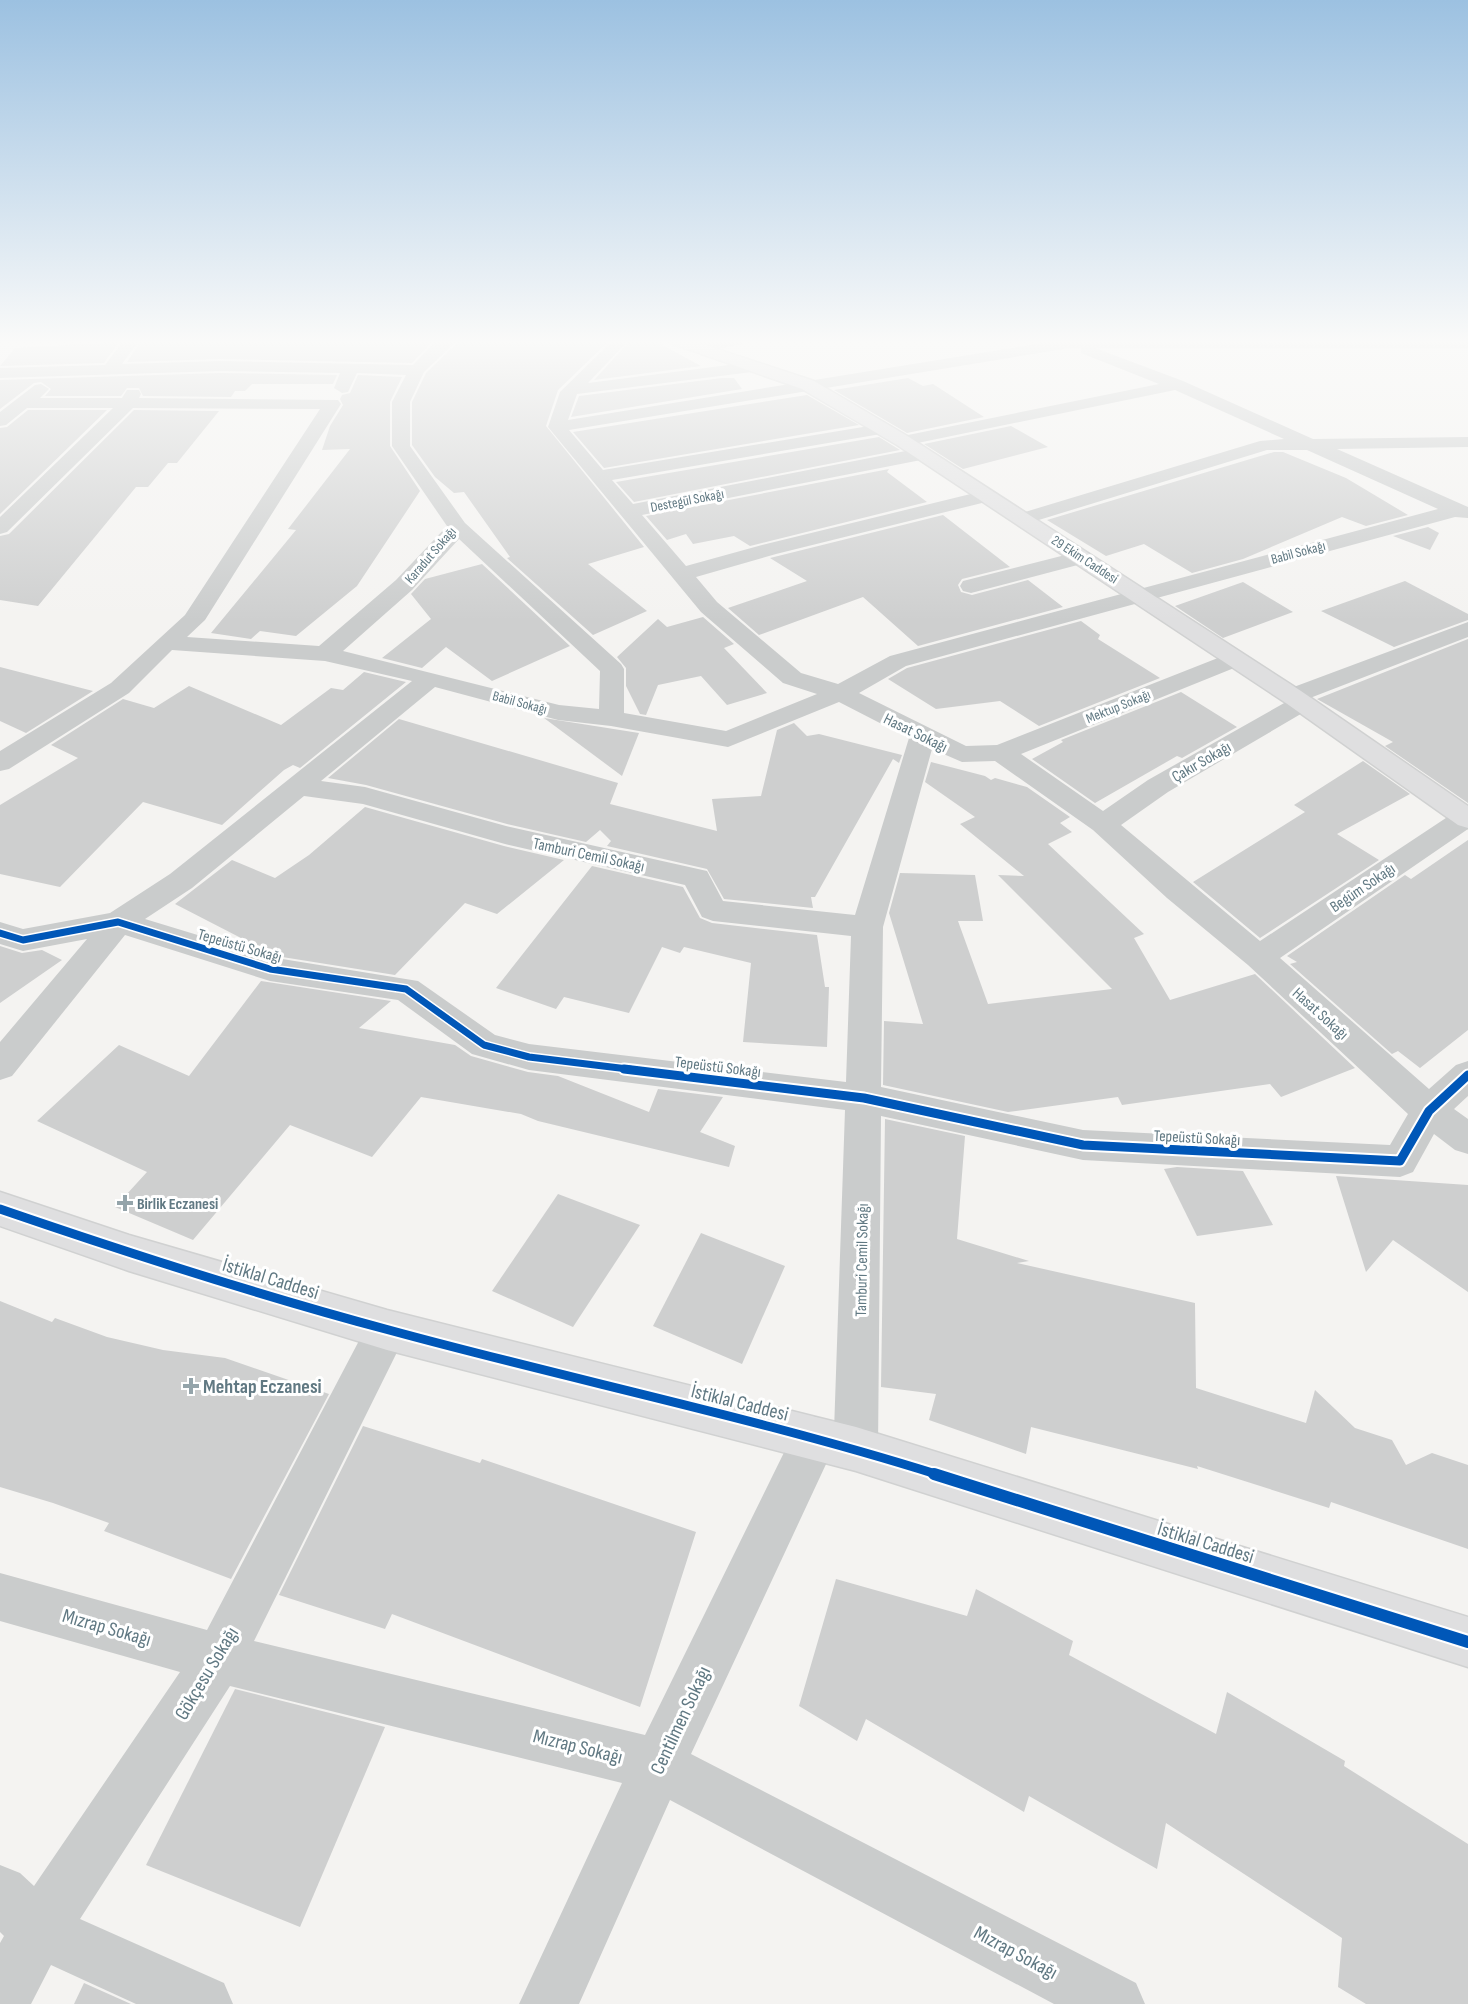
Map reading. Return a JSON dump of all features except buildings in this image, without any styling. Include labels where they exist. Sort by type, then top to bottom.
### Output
[{"type":"street","points":[[0,528],[96,435]]},
{"type":"street","points":[[0,763],[120,688],[166,643],[194,620],[313,435]]},
{"type":"street","name":"Karadut Sokağı","points":[[325,654],[404,585],[458,527],[401,446],[401,435]]},
{"type":"street","name":"Hasat Sokağı","points":[[563,435],[709,607],[792,678],[840,693],[962,754],[1000,753],[1103,824],[1178,891],[1259,957],[1429,1111],[1468,1139]]},
{"type":"street","points":[[598,476],[848,435]]},
{"type":"street","name":"29 Ekim Caddesi","points":[[891,435],[1297,699],[1466,818]]},
{"type":"street","points":[[903,441],[935,435]]},
{"type":"street","points":[[1287,435],[1462,512]]},
{"type":"street","points":[[1428,442],[1468,454]]},
{"type":"street","points":[[1022,519],[1266,445],[1468,442]]},
{"type":"street","name":"Destegül Sokağı","points":[[629,511],[921,454]]},
{"type":"street","points":[[683,574],[769,549],[987,496]]},
{"type":"street","name":"Babil Sokağı","points":[[166,643],[325,654],[431,678],[558,712],[611,718],[728,739],[840,693],[898,661],[1139,595],[1462,512]]},
{"type":"street","points":[[458,527],[612,669],[611,718]]},
{"type":"street","points":[[971,586],[1082,557]]},
{"type":"street","name":"Çakır Sokağı","points":[[1103,824],[1158,786],[1297,699],[1468,629]]},
{"type":"street","name":"Mektup Sokağı","points":[[1000,753],[1236,659]]},
{"type":"street","points":[[0,1066],[118,922],[181,881],[431,678]]},
{"type":"street","name":"Tamburi Cemil Sokağı","points":[[836,1444],[864,1098],[867,927],[923,735]]},
{"type":"street","name":"Tamburi Cemil Sokağı","points":[[296,786],[365,796],[505,835],[696,878],[713,910],[867,927]]},
{"type":"street","name":"Begüm Sokağı","points":[[1259,957],[1466,818]]},
{"type":"street","name":"Tepeüstü Sokağı","points":[[0,933],[23,940],[118,922],[270,969],[406,989],[484,1045],[529,1057],[864,1098],[1083,1145],[1400,1161],[1429,1111]]},
{"type":"street","points":[[1429,1111],[1468,1075]]},
{"type":"street","name":"İstiklal Caddesi","points":[[0,1209],[129,1253],[387,1330],[836,1444],[1468,1642]]},
{"type":"street","name":"Gökçesu Sokağı","points":[[0,2001],[20,1912],[219,1658],[387,1330]]},
{"type":"street","name":"Centilmen Sokağı","points":[[549,2004],[658,1765],[836,1444]]},
{"type":"street","name":"Mızrap Sokağı","points":[[0,1597],[219,1658],[658,1765],[1115,2004]]},
{"type":"street","points":[[20,1912],[203,2004]]},
{"type":"cycle path","points":[[0,933],[23,940],[118,922],[270,969],[406,989],[484,1045],[529,1057],[864,1098],[1083,1145],[1400,1161],[1429,1111],[1468,1075]]},
{"type":"cycle path","points":[[0,1209],[129,1253],[387,1330],[856,1449],[1468,1642]]},
{"type":"place","name":"Birlik Eczanesi","points":[[125,1203]]},
{"type":"place","name":"Mehtap Eczanesi","points":[[191,1386]]}]
